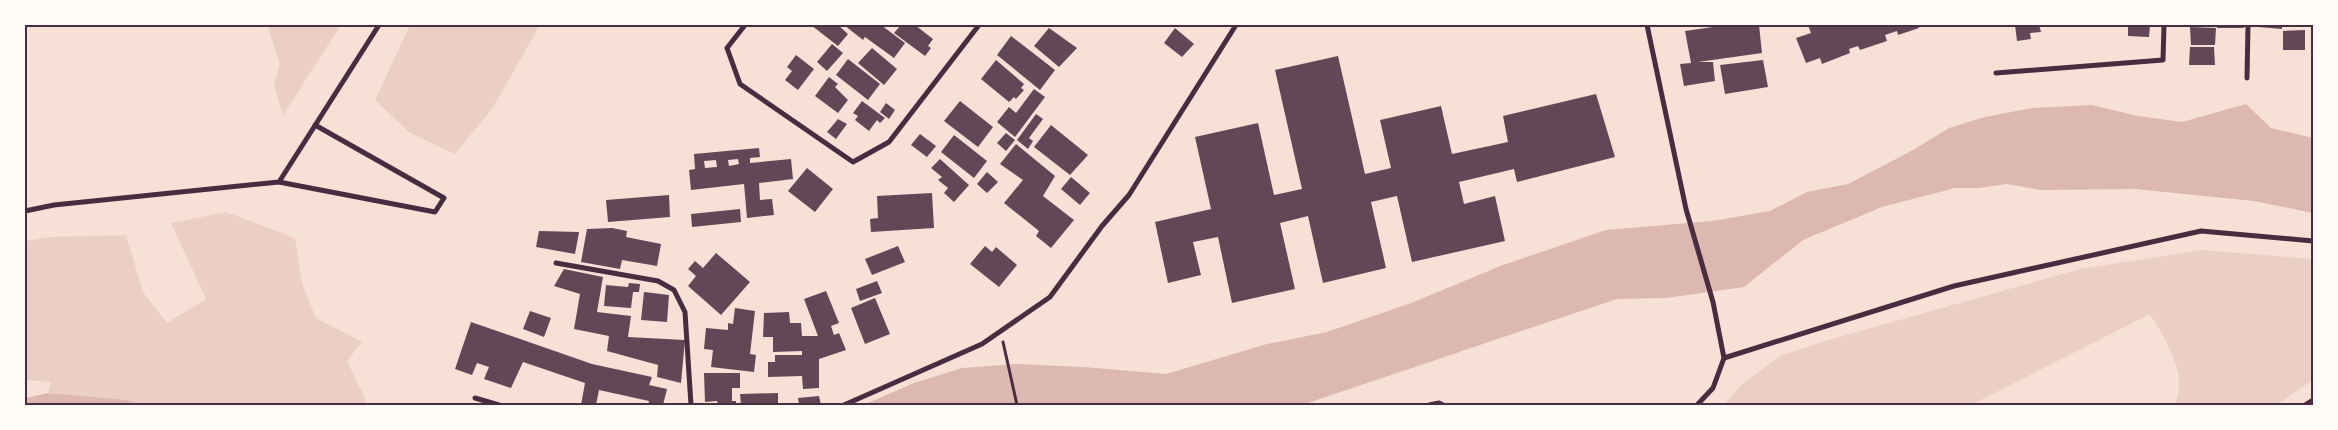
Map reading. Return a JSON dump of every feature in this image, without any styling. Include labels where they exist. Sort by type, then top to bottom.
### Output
[{"type":"street","points":[[279,182],[379,25]]},
{"type":"street","points":[[745,25],[727,48],[740,84],[853,162],[889,142],[979,25]]},
{"type":"street","points":[[844,405],[982,344],[1050,297],[1102,226],[1129,195],[1236,25]]},
{"type":"street","points":[[1647,25],[1686,209],[1714,302],[1724,358],[1712,388],[1697,405]]},
{"type":"street","points":[[1996,73],[2163,60],[2164,25]]},
{"type":"street","points":[[2246,78],[2248,25]]},
{"type":"street","points":[[25,211],[54,205],[279,182],[435,212],[444,198],[315,125]]},
{"type":"street","points":[[1724,358],[1954,286],[2201,230],[2313,241]]},
{"type":"street","points":[[556,263],[658,281],[674,290],[686,312],[691,405]]},
{"type":"street","points":[[475,398],[499,405]]},
{"type":"street","points":[[2306,405],[2313,400]]},
{"type":"street","points":[[1430,405],[1439,402],[1443,405]]},
{"type":"path","points":[[1005,357],[1017,405]]},
{"type":"shaded area","points":[[267,25],[341,25],[283,115],[274,86],[280,64]]},
{"type":"shaded area","points":[[410,25],[540,25],[492,109],[455,154],[410,133],[375,100]]},
{"type":"shaded area","points":[[2246,104],[2271,128],[2313,138],[2313,213],[2254,201],[2135,189],[2041,190],[2007,184],[1978,188],[1955,188],[1882,207],[1803,240],[1744,287],[1666,298],[1617,299],[1302,405],[863,405],[914,383],[962,368],[1017,364],[1166,374],[1267,344],[1327,332],[1411,303],[1503,265],[1606,230],[1712,221],[1770,211],[1807,192],[1848,184],[1915,149],[1949,128],[1985,117],[2032,108],[2092,105],[2138,116],[2182,122]]},
{"type":"shaded area","points":[[226,212],[295,238],[302,283],[316,318],[362,342],[347,361],[366,400],[363,405],[142,405],[128,400],[48,393],[51,382],[25,380],[25,241],[49,237],[126,235],[143,292],[167,323],[206,299],[171,223]]},
{"type":"shaded area","points":[[2202,250],[2313,259],[2313,380],[2276,405],[2174,405],[2178,394],[2179,382],[2174,358],[2150,314],[1971,405],[1724,405],[1741,385],[1780,356],[1825,341],[2080,269]]},
{"type":"shaded area","points":[[48,393],[128,400],[142,405],[25,405],[25,398]]},
{"type":"building","points":[[811,25],[838,25],[848,34],[838,46]]},
{"type":"building","points":[[844,25],[881,25],[905,43],[894,58],[865,37],[863,40]]},
{"type":"building","points":[[901,25],[906,27],[907,25],[915,25],[933,39],[928,46],[931,48],[925,56],[894,33]]},
{"type":"building","points":[[1727,25],[1759,25],[1762,53],[1698,62],[1713,62],[1715,81],[1684,86],[1680,64],[1691,63],[1685,31]]},
{"type":"building","points":[[1808,25],[1918,25],[1919,28],[1898,35],[1897,31],[1885,35],[1887,41],[1860,50],[1858,46],[1849,49],[1850,53],[1822,64],[1820,58],[1806,63],[1796,38],[1811,33]]},
{"type":"building","points":[[2015,25],[2039,25],[2041,32],[2030,33],[2031,39],[2017,41]]},
{"type":"building","points":[[2128,25],[2150,25],[2149,37],[2128,36]]},
{"type":"building","points":[[2217,25],[2244,25],[2244,28],[2217,28]]},
{"type":"building","points":[[2258,25],[2282,25],[2282,29],[2258,27]]},
{"type":"building","points":[[2190,27],[2216,28],[2215,45],[2191,45]]},
{"type":"building","points":[[1049,28],[1077,48],[1059,67],[1034,46]]},
{"type":"building","points":[[1175,28],[1194,44],[1182,57],[1164,43]]},
{"type":"building","points":[[2305,30],[2305,50],[2283,50],[2283,31]]},
{"type":"building","points":[[1011,36],[1055,70],[1040,90],[997,55]]},
{"type":"building","points":[[832,44],[843,53],[827,71],[817,62]]},
{"type":"building","points":[[2190,47],[2214,47],[2215,65],[2189,65]]},
{"type":"building","points":[[872,48],[897,69],[884,85],[858,63]]},
{"type":"building","points":[[796,55],[814,69],[798,90],[785,80],[792,71],[787,67]]},
{"type":"building","points":[[1338,56],[1365,174],[1391,168],[1380,120],[1441,106],[1452,154],[1508,142],[1503,116],[1596,94],[1615,157],[1517,182],[1514,169],[1459,182],[1464,204],[1495,196],[1505,241],[1412,262],[1397,196],[1371,202],[1386,268],[1323,283],[1308,216],[1280,223],[1295,289],[1232,303],[1218,237],[1193,242],[1201,275],[1168,283],[1155,222],[1211,209],[1195,137],[1258,123],[1274,195],[1302,189],[1275,70]]},
{"type":"building","points":[[848,59],[880,84],[868,100],[836,75]]},
{"type":"building","points":[[996,60],[1024,84],[1021,88],[1024,90],[1016,99],[1014,97],[1009,102],[981,79]]},
{"type":"building","points":[[1763,60],[1768,87],[1725,94],[1720,65]]},
{"type":"building","points":[[829,77],[838,84],[835,87],[848,100],[838,113],[815,96]]},
{"type":"building","points":[[1034,89],[1045,97],[1015,137],[997,122],[1009,107],[1016,113]]},
{"type":"building","points":[[862,101],[885,118],[880,123],[877,120],[869,131],[855,120],[858,116],[853,113]]},
{"type":"building","points":[[960,101],[993,127],[978,147],[944,121]]},
{"type":"building","points":[[886,103],[895,110],[889,119],[880,112]]},
{"type":"building","points":[[1036,114],[1043,119],[1029,138],[1033,141],[1028,149],[1017,140]]},
{"type":"building","points":[[838,119],[847,124],[836,139],[827,132]]},
{"type":"building","points":[[1051,125],[1088,155],[1070,175],[1034,147]]},
{"type":"building","points":[[1006,133],[1015,140],[1006,151],[997,143]]},
{"type":"building","points":[[920,134],[936,146],[927,157],[911,145]]},
{"type":"building","points":[[954,135],[987,161],[974,178],[941,152]]},
{"type":"building","points":[[1016,144],[1055,176],[1043,196],[1074,220],[1051,248],[1036,236],[1039,231],[1004,203],[1023,180],[1000,164]]},
{"type":"building","points":[[759,148],[760,157],[750,158],[750,163],[791,159],[793,179],[759,183],[760,200],[772,199],[774,215],[747,218],[744,184],[691,190],[689,170],[695,169],[694,154]],"holes":[[[738,159],[739,164],[729,166],[728,160]],[[716,160],[717,167],[705,168],[704,161]]]},
{"type":"building","points":[[940,159],[969,185],[954,202],[944,193],[948,188],[938,180],[942,177],[931,168]]},
{"type":"building","points":[[807,168],[833,189],[815,212],[788,191]]},
{"type":"building","points":[[987,172],[998,182],[987,193],[977,184]]},
{"type":"building","points":[[1071,177],[1090,193],[1080,205],[1061,189]]},
{"type":"building","points":[[932,193],[934,228],[871,232],[870,219],[878,218],[877,196]]},
{"type":"building","points":[[669,195],[670,217],[608,222],[606,200]]},
{"type":"building","points":[[740,209],[741,222],[692,227],[691,214]]},
{"type":"building","points":[[612,228],[627,231],[626,237],[661,244],[657,266],[622,260],[620,269],[581,262],[587,229]]},
{"type":"building","points":[[539,231],[579,232],[575,254],[536,247]]},
{"type":"building","points":[[898,246],[905,262],[872,275],[865,259]]},
{"type":"building","points":[[985,246],[992,252],[996,247],[1017,265],[999,287],[970,264]]},
{"type":"building","points":[[716,253],[750,282],[721,315],[688,286],[696,276],[688,269],[695,261],[703,268]]},
{"type":"building","points":[[564,269],[603,277],[597,312],[631,316],[628,337],[685,340],[681,383],[657,377],[658,365],[607,351],[609,336],[574,329],[580,294],[554,286]]},
{"type":"building","points":[[877,281],[882,293],[860,301],[856,289]]},
{"type":"building","points":[[629,283],[640,284],[639,292],[633,292],[631,308],[604,306],[606,285],[628,287]]},
{"type":"building","points":[[826,291],[839,323],[831,326],[834,335],[839,333],[846,350],[819,359],[819,388],[803,389],[802,376],[768,377],[768,362],[775,362],[775,355],[802,355],[802,351],[773,352],[773,337],[763,337],[764,313],[789,312],[790,323],[801,323],[802,336],[818,336],[804,299]]},
{"type":"building","points":[[644,292],[669,295],[667,322],[641,320]]},
{"type":"building","points":[[875,298],[890,334],[865,344],[851,308]]},
{"type":"building","points":[[735,308],[755,311],[750,354],[756,355],[754,372],[711,367],[713,350],[704,349],[706,328],[728,330],[728,323],[733,324]]},
{"type":"building","points":[[530,311],[551,318],[544,337],[523,329]]},
{"type":"building","points":[[471,322],[592,364],[652,377],[649,385],[667,389],[663,405],[648,405],[649,401],[599,390],[596,405],[581,405],[585,383],[523,362],[511,388],[484,379],[489,367],[477,363],[472,375],[455,369]]},
{"type":"building","points":[[704,373],[740,373],[740,388],[732,388],[732,401],[736,401],[736,405],[718,405],[717,401],[705,402]]},
{"type":"building","points":[[778,393],[778,405],[741,405],[740,394]]},
{"type":"building","points":[[819,396],[821,405],[799,405],[798,398]]}]
